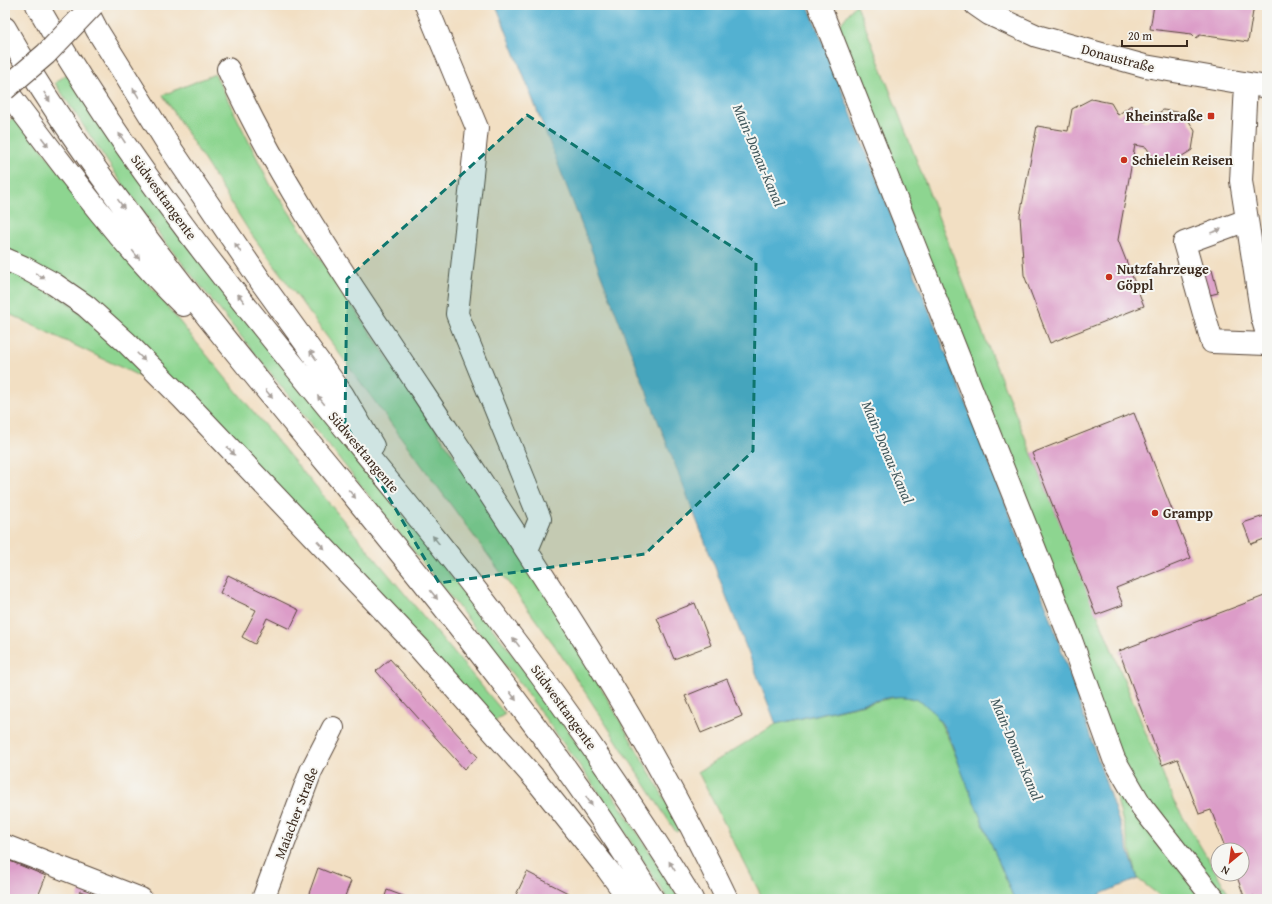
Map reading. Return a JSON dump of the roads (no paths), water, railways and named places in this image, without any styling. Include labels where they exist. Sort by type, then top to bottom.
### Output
[{"type":"main road","name":"Südwesttangente","points":[[37,5],[90,91],[178,218],[313,390],[471,584],[597,752],[692,899]]},
{"type":"main road","points":[[84,5],[96,30],[169,146],[262,283],[343,395],[409,506]]},
{"type":"main road","points":[[93,5],[46,54],[5,89],[53,153],[151,273],[244,364]]},
{"type":"main road","points":[[426,5],[477,128],[457,314],[540,519],[527,550]]},
{"type":"main road","points":[[819,5],[1070,640],[1114,759],[1142,807],[1214,899]]},
{"type":"main road","name":"Donaustraße","points":[[976,5],[989,14],[1037,36],[1145,66],[1256,85]]},
{"type":"main road","points":[[5,28],[49,100],[103,180],[244,364],[363,507],[494,672],[583,792],[653,899]]},
{"type":"main road","points":[[228,69],[258,132],[301,209],[527,550],[640,733],[672,789],[727,899]]},
{"type":"main road","points":[[1256,85],[1241,181],[1262,317],[1267,334]]},
{"type":"main road","points":[[1247,220],[1184,243],[1212,342],[1267,344]]},
{"type":"main road","points":[[5,259],[54,284],[86,306],[127,343],[182,398],[425,655],[541,786],[604,864],[629,899]]},
{"type":"main road","name":"Maiacher Straße","points":[[264,899],[312,770],[333,728]]},
{"type":"main road","points":[[5,846],[141,899]]},
{"type":"water","name":"Main-Donau-Kanal","points":[[496,5],[808,5],[1049,613],[1138,879],[1100,894],[1102,899],[1014,899],[946,732],[937,717],[921,702],[905,697],[887,698],[776,724]]},
{"type":"place","name":"Rheinstraße","points":[[1211,116]]},
{"type":"place","name":"Schielein Reisen","points":[[1124,160]]},
{"type":"place","name":"Nutzfahrzeuge Göppl","points":[[1109,277]]},
{"type":"place","name":"Grampp","points":[[1155,513]]}]
